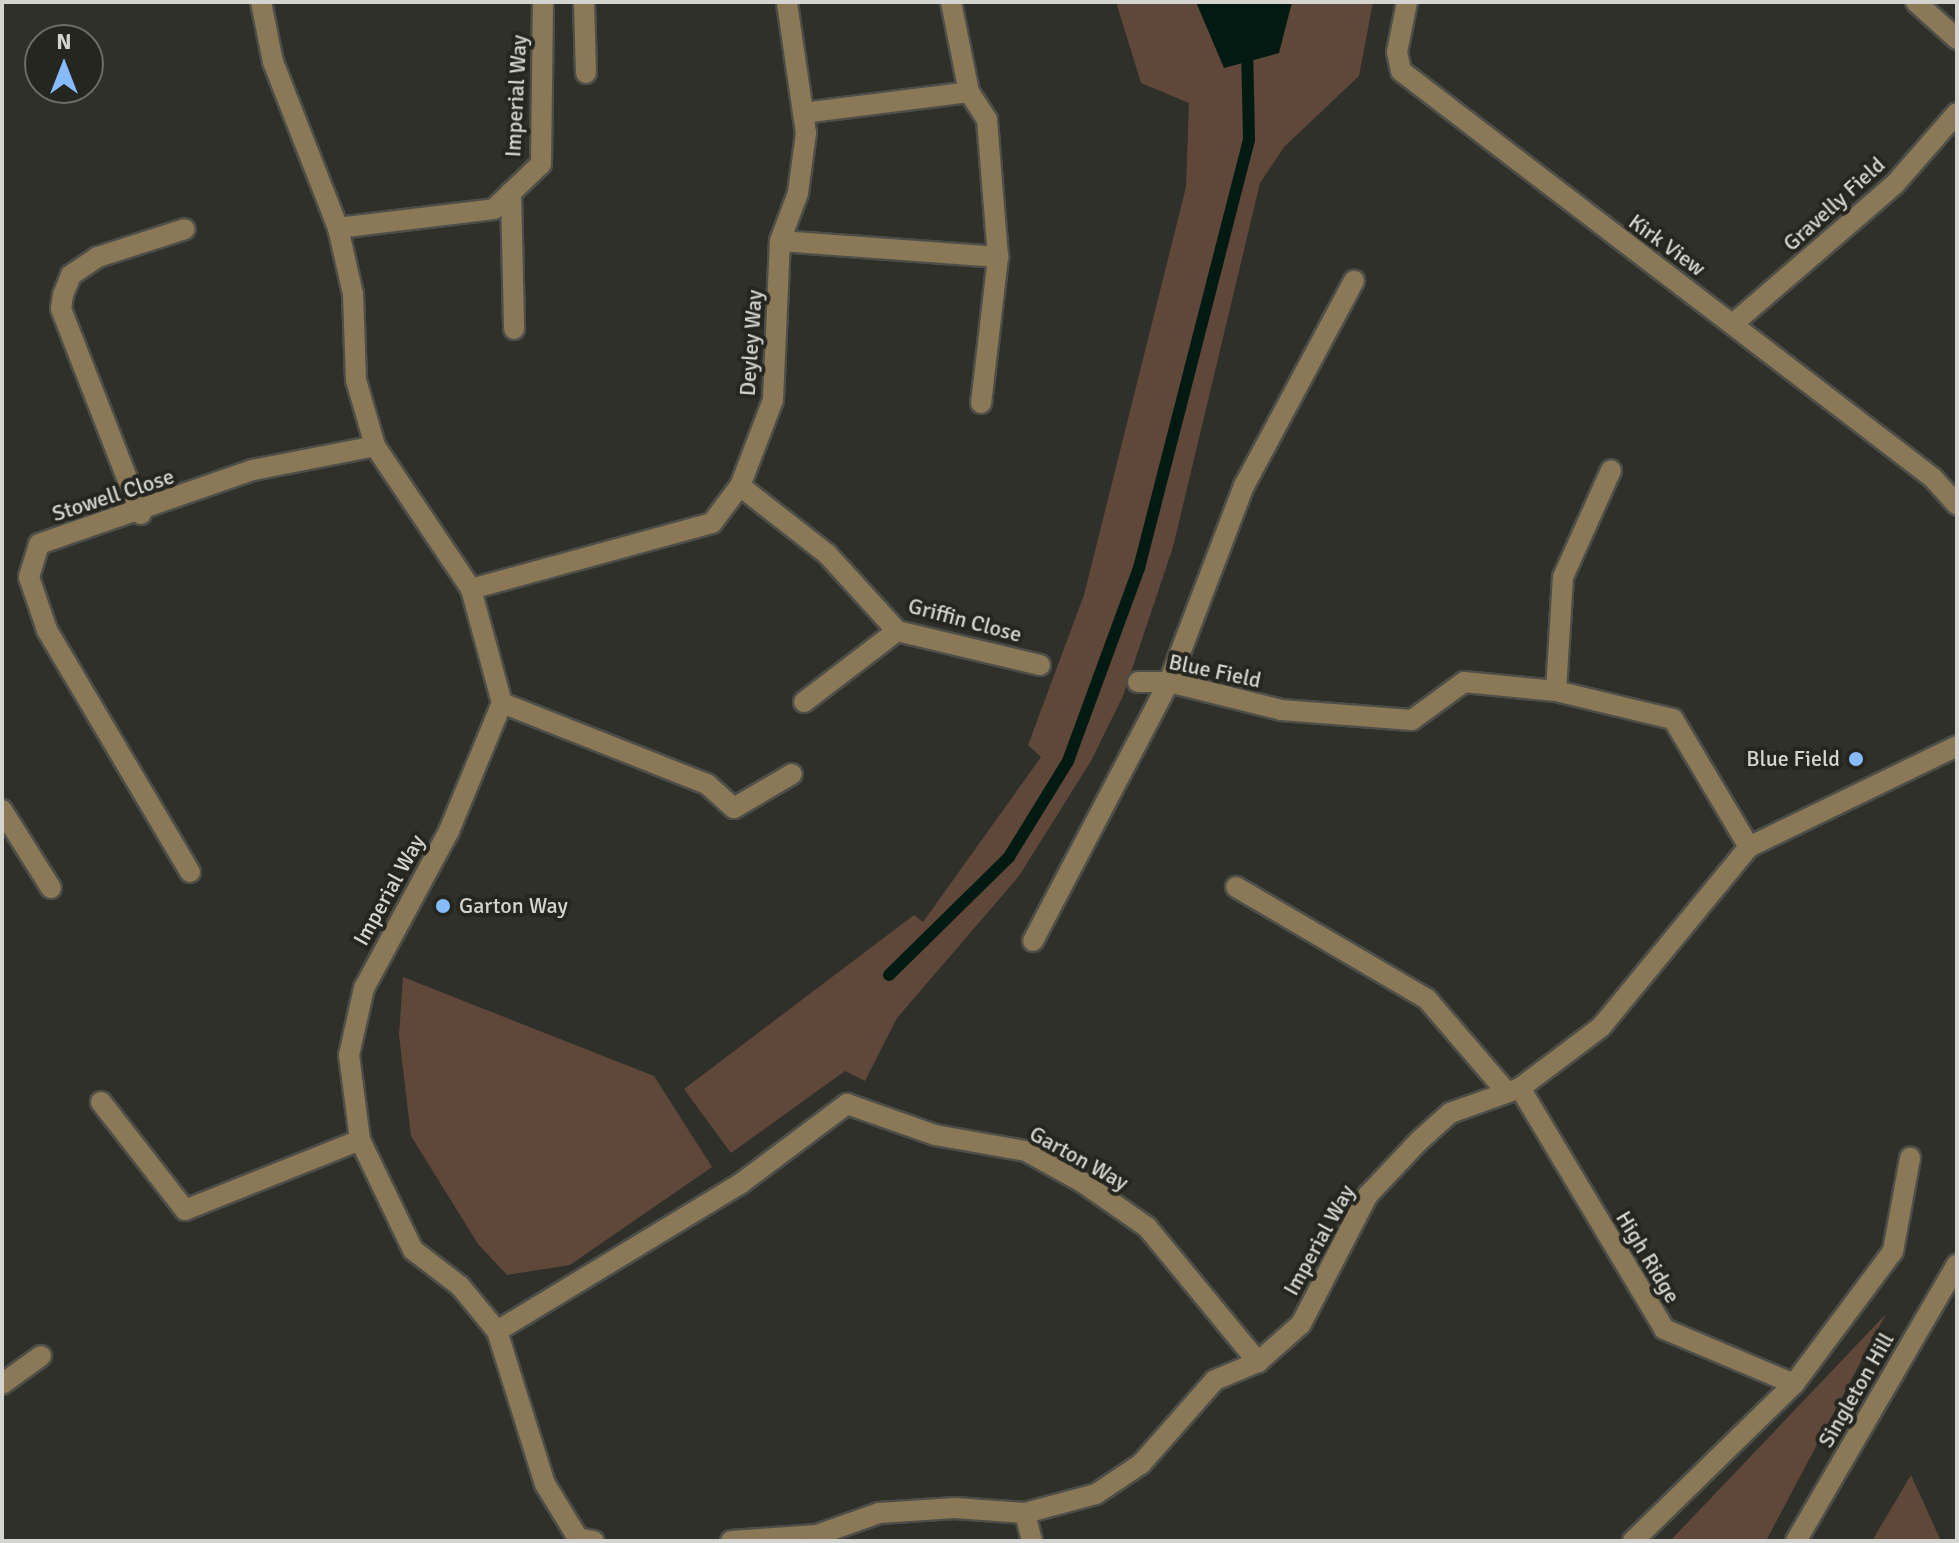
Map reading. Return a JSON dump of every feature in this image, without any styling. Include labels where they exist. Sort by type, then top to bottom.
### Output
[{"type":"street","points":[[261,2],[273,62],[338,228],[353,294],[356,380],[375,446],[471,589],[502,703],[707,784],[734,808],[792,774]]},
{"type":"street","name":"Imperial Way","points":[[338,228],[494,209],[541,164],[543,2]]},
{"type":"street","points":[[584,2],[586,73]]},
{"type":"street","name":"Deyley Way","points":[[471,589],[712,523],[740,486],[773,400],[780,241],[798,193],[803,113],[787,2]]},
{"type":"street","points":[[951,2],[969,92],[987,120],[998,257],[981,403]]},
{"type":"street","name":"Kirk View","points":[[1407,2],[1397,52],[1401,71],[1734,323],[1957,505]]},
{"type":"street","points":[[1916,2],[1957,39]]},
{"type":"street","points":[[803,113],[969,92]]},
{"type":"street","name":"Gravelly Field","points":[[1734,323],[1895,184],[1957,113]]},
{"type":"street","points":[[511,192],[514,329]]},
{"type":"street","points":[[141,514],[61,309],[63,295],[71,275],[98,257],[185,229]]},
{"type":"street","points":[[780,241],[998,257]]},
{"type":"street","points":[[1033,941],[1169,682],[1244,486],[1354,281]]},
{"type":"street","name":"Stowell Close","points":[[190,872],[47,630],[29,577],[39,544],[141,514],[253,470],[375,446]]},
{"type":"street","points":[[1556,691],[1563,577],[1611,470]]},
{"type":"street","name":"Griffin Close","points":[[740,486],[827,554],[897,631],[1040,665]]},
{"type":"street","points":[[804,702],[897,631]]},
{"type":"street","name":"Blue Field","points":[[1138,682],[1169,682],[1281,710],[1412,720],[1464,682],[1556,691],[1673,719],[1749,847]]},
{"type":"street","name":"Imperial Way","points":[[502,703],[449,831],[364,988],[349,1055],[360,1140],[413,1250],[460,1286],[497,1331],[524,1435],[582,1540]]},
{"type":"street","name":"Imperial Way","points":[[731,1541],[817,1535],[879,1513],[955,1508],[1025,1513],[1096,1494],[1141,1464],[1215,1380],[1258,1362],[1301,1324],[1368,1195],[1450,1113],[1512,1089],[1601,1027],[1749,847],[1957,746]]},
{"type":"street","points":[[5,821],[51,888]]},
{"type":"street","name":"High Ridge","points":[[1236,887],[1427,999],[1512,1089],[1664,1329],[1794,1384]]},
{"type":"street","points":[[101,1102],[185,1210],[360,1140]]},
{"type":"street","name":"Garton Way","points":[[497,1331],[740,1184],[847,1104],[935,1135],[1026,1151],[1082,1182],[1147,1227],[1258,1362]]},
{"type":"street","points":[[1633,1541],[1794,1384],[1893,1251],[1910,1158]]},
{"type":"street","name":"Singleton Hill","points":[[1796,1541],[1957,1264]]},
{"type":"street","points":[[2,1384],[41,1356]]},
{"type":"street","points":[[1025,1513],[1032,1541]]},
{"type":"shaded area","points":[[1116,2],[1373,2],[1359,76],[1284,147],[1260,183],[1173,547],[1123,696],[1091,761],[1019,876],[897,1018],[865,1081],[845,1071],[731,1153],[684,1089],[914,915],[923,922],[1041,757],[1028,745],[1084,595],[1186,187],[1189,103],[1141,83]]},
{"type":"shaded area","points":[[1196,2],[1292,2],[1279,53],[1224,68]]},
{"type":"shaded area","points":[[403,977],[654,1076],[712,1167],[570,1265],[507,1275],[478,1244],[411,1136],[399,1035]]},
{"type":"shaded area","points":[[1886,1314],[1766,1541],[1670,1541]]},
{"type":"shaded area","points":[[1911,1475],[1941,1541],[1872,1541]]},
{"type":"waterway","points":[[889,975],[1009,857],[1068,761],[1139,568],[1249,140],[1247,48]]},
{"type":"place","name":"Blue Field","points":[[1856,759]]},
{"type":"place","name":"Garton Way","points":[[443,906]]}]
